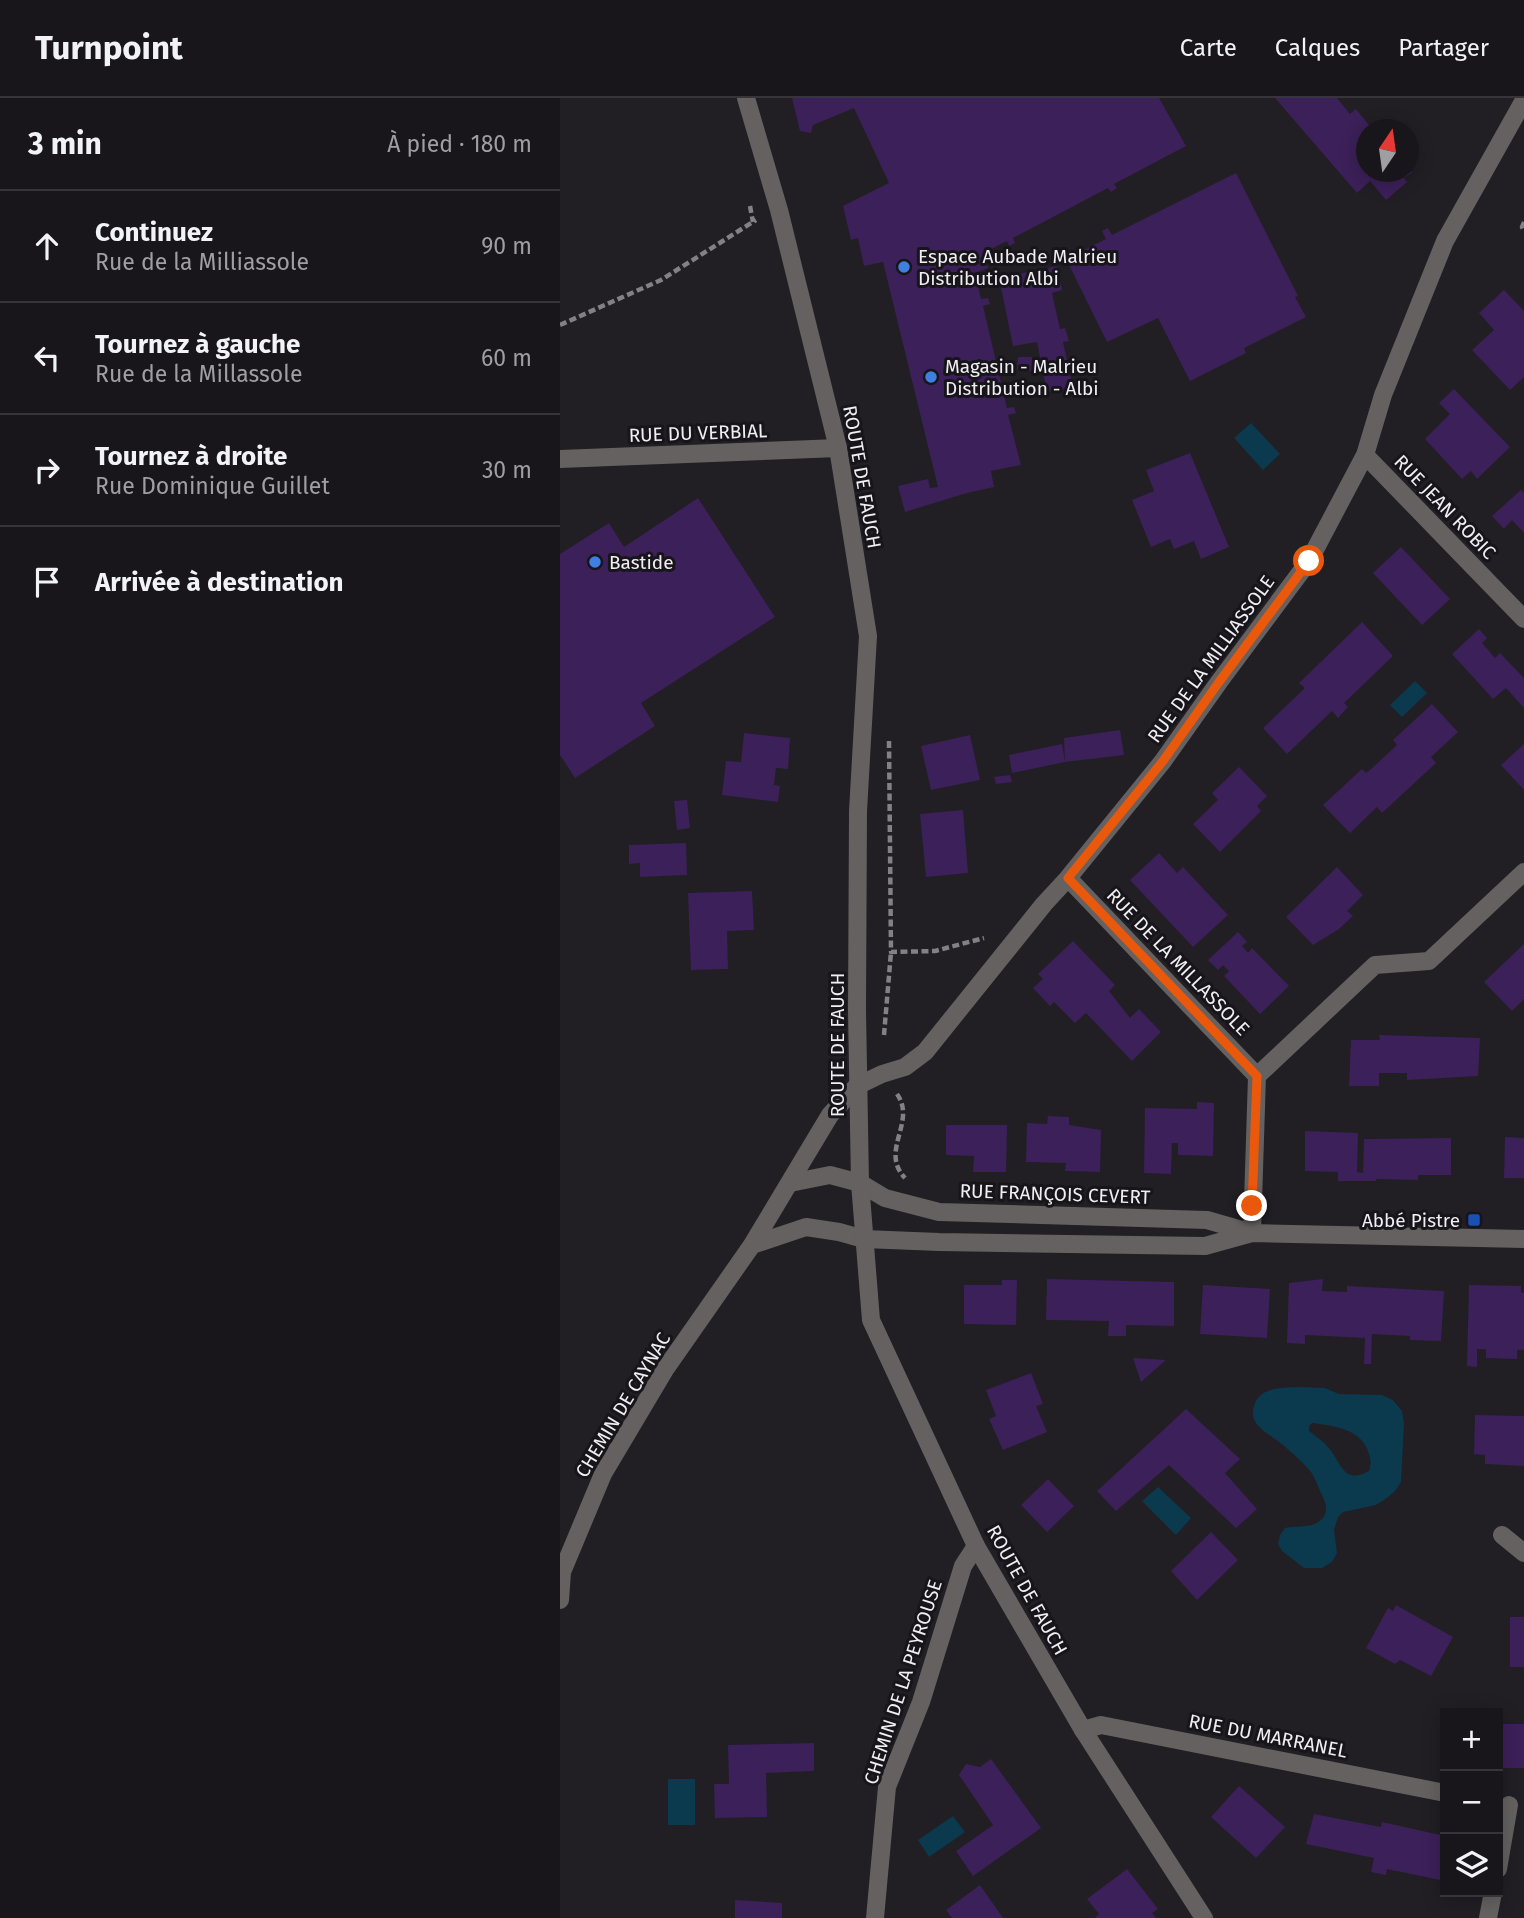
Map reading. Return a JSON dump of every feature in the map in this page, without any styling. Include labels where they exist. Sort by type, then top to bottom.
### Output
[{"type":"street","name":"ROUTE DE FAUCH","points":[[746,98],[779,210],[838,448],[868,636],[858,811],[857,1086],[860,1183],[871,1320],[976,1546],[1083,1730],[1204,1918]]},
{"type":"street","name":"RUE DE LA MILLIASSOLE","points":[[857,1086],[881,1074],[905,1067],[925,1052],[1163,761],[1309,561],[1365,455],[1383,395],[1446,241],[1524,100]]},
{"type":"street","name":"RUE DU VERBIAL","points":[[560,459],[838,448]]},
{"type":"street","name":"RUE JEAN ROBIC","points":[[1365,455],[1524,620]]},
{"type":"street","points":[[1251,1233],[1257,1076],[1375,965],[1429,961],[1524,872]]},
{"type":"street","name":"RUE DE LA MILLASSOLE","points":[[1068,878],[1257,1076]]},
{"type":"street","name":"CHEMIN DE CAYNAC","points":[[560,1600],[562,1572],[603,1474],[666,1368],[752,1245],[812,1142],[830,1115],[857,1086]]},
{"type":"street","points":[[790,1183],[830,1175],[860,1183]]},
{"type":"street","name":"RUE FRANÇOIS CEVERT","points":[[860,1183],[885,1198],[939,1212],[1207,1220],[1251,1233],[1524,1239]]},
{"type":"street","points":[[752,1245],[806,1227],[864,1239]]},
{"type":"street","name":"RUE FRANÇOIS CEVERT","points":[[864,1239],[1205,1246],[1251,1233]]},
{"type":"street","points":[[1502,1535],[1524,1553]]},
{"type":"street","name":"CHEMIN DE LA PEYROUSE","points":[[875,1918],[887,1787],[921,1702],[963,1566],[976,1546]]},
{"type":"street","name":"RUE DU MARRANEL","points":[[1083,1730],[1101,1725],[1440,1792]]},
{"type":"street","points":[[1503,1842],[1510,1805]]},
{"type":"street","points":[[1488,1918],[1492,1897]]},
{"type":"path","points":[[560,325],[661,279],[753,222],[779,210]]},
{"type":"path","points":[[1524,222],[1524,231]]},
{"type":"water","points":[[1251,423],[1280,454],[1263,470],[1234,438]]},
{"type":"water","points":[[1415,681],[1427,693],[1402,717],[1390,705]]},
{"type":"water","points":[[1293,1387],[1325,1388],[1339,1394],[1382,1395],[1393,1400],[1402,1411],[1404,1423],[1401,1482],[1395,1491],[1376,1505],[1343,1512],[1338,1517],[1334,1530],[1337,1553],[1332,1562],[1322,1568],[1304,1568],[1282,1551],[1278,1544],[1285,1528],[1308,1526],[1321,1520],[1326,1505],[1310,1471],[1283,1445],[1261,1429],[1253,1413],[1257,1399],[1267,1391]],"holes":[[[1312,1423],[1346,1430],[1360,1439],[1369,1454],[1369,1471],[1353,1475],[1343,1469],[1327,1446],[1309,1431]]]},
{"type":"water","points":[[1158,1487],[1191,1518],[1176,1535],[1142,1501]]},
{"type":"water","points":[[668,1779],[695,1779],[695,1825],[668,1825]]},
{"type":"water","points":[[953,1816],[965,1832],[929,1857],[918,1840]]},
{"type":"building","points":[[792,98],[1159,98],[1186,146],[1114,184],[1117,188],[1111,192],[1108,188],[1013,238],[1015,243],[1009,246],[1007,241],[985,252],[988,268],[975,273],[981,299],[988,298],[990,304],[983,306],[1007,408],[1014,407],[1016,413],[1008,415],[1021,465],[991,471],[994,487],[905,512],[898,486],[928,479],[930,488],[938,487],[883,262],[864,266],[858,238],[851,240],[843,206],[889,183],[854,108],[813,125],[811,133],[800,131]]},
{"type":"building","points":[[1275,98],[1337,98],[1350,114],[1356,109],[1364,119],[1356,119],[1356,182],[1369,182],[1357,193]]},
{"type":"building","points":[[1236,173],[1306,317],[1244,348],[1246,353],[1190,381],[1158,318],[1107,342],[1066,259],[1106,239],[1102,231],[1108,228],[1112,235]]},
{"type":"building","points":[[1371,182],[1407,182],[1386,200]]},
{"type":"building","points":[[1057,266],[1062,290],[1052,293],[1060,329],[1065,328],[1069,341],[1063,342],[1073,387],[1047,392],[1037,342],[1013,346],[999,278]]},
{"type":"building","points":[[1504,290],[1524,311],[1524,377],[1510,390],[1472,350],[1494,330],[1479,313]]},
{"type":"building","points":[[1018,357],[1032,357],[1034,369],[1017,369]]},
{"type":"building","points":[[1454,389],[1510,447],[1477,479],[1471,471],[1462,479],[1425,439],[1450,414],[1439,403]]},
{"type":"building","points":[[1190,453],[1229,547],[1201,559],[1194,541],[1174,549],[1170,539],[1151,547],[1132,500],[1154,491],[1146,470]]},
{"type":"building","points":[[1521,490],[1524,493],[1524,533],[1512,520],[1504,529],[1492,516]]},
{"type":"building","points":[[698,498],[775,617],[641,703],[655,726],[575,778],[560,755],[560,554],[609,523],[624,547]]},
{"type":"building","points":[[1401,547],[1450,599],[1422,625],[1373,573]]},
{"type":"building","points":[[1362,622],[1393,656],[1344,703],[1348,707],[1338,718],[1332,711],[1287,754],[1263,728],[1305,688],[1299,683]]},
{"type":"building","points":[[1479,629],[1487,638],[1482,643],[1495,658],[1500,653],[1524,678],[1524,708],[1506,688],[1493,699],[1452,654]]},
{"type":"building","points":[[1432,704],[1458,732],[1431,757],[1436,763],[1382,813],[1377,807],[1350,833],[1323,805],[1362,769],[1366,773],[1397,745],[1393,740]]},
{"type":"building","points":[[1120,730],[1124,755],[1065,762],[1064,738]]},
{"type":"building","points":[[744,733],[790,738],[788,769],[776,768],[774,785],[780,786],[778,802],[722,795],[726,761],[741,762]]},
{"type":"building","points":[[970,735],[980,780],[931,790],[921,746]]},
{"type":"building","points":[[1062,744],[1065,762],[1012,773],[1009,755]]},
{"type":"building","points":[[1524,744],[1524,790],[1501,765]]},
{"type":"building","points":[[1239,767],[1267,796],[1257,806],[1261,811],[1220,852],[1193,824],[1218,800],[1212,793]]},
{"type":"building","points":[[1010,775],[1012,782],[996,784],[994,777]]},
{"type":"building","points":[[687,800],[690,828],[677,830],[674,801]]},
{"type":"building","points":[[963,810],[968,873],[926,877],[920,814]]},
{"type":"building","points":[[686,843],[687,875],[640,877],[640,863],[629,864],[629,845]]},
{"type":"building","points":[[1159,853],[1177,873],[1183,867],[1228,915],[1193,947],[1130,880]]},
{"type":"building","points":[[1337,867],[1363,895],[1347,911],[1353,916],[1339,929],[1313,945],[1286,917]]},
{"type":"building","points":[[752,891],[754,930],[727,931],[728,969],[691,970],[688,893]]},
{"type":"building","points":[[1238,932],[1247,942],[1242,946],[1248,953],[1252,948],[1289,986],[1260,1014],[1224,976],[1229,971],[1223,965],[1218,970],[1208,960]]},
{"type":"building","points":[[1073,941],[1115,985],[1109,991],[1130,1018],[1139,1009],[1161,1032],[1132,1061],[1086,1013],[1075,1023],[1054,1002],[1050,1006],[1033,988],[1043,979],[1038,974]]},
{"type":"building","points":[[1524,944],[1524,999],[1512,1011],[1484,982]]},
{"type":"building","points":[[1379,1035],[1480,1038],[1478,1076],[1407,1080],[1407,1073],[1379,1073],[1379,1086],[1349,1086],[1351,1040],[1380,1040]]},
{"type":"building","points":[[1197,1102],[1214,1103],[1213,1156],[1178,1155],[1178,1143],[1172,1143],[1171,1174],[1144,1173],[1145,1108],[1197,1109]]},
{"type":"building","points":[[1048,1116],[1069,1117],[1069,1125],[1101,1130],[1100,1172],[1065,1171],[1066,1163],[1026,1162],[1027,1123],[1047,1124]]},
{"type":"building","points":[[946,1125],[1007,1125],[1006,1172],[973,1172],[974,1156],[946,1155]]},
{"type":"building","points":[[1305,1131],[1358,1133],[1357,1172],[1363,1173],[1364,1139],[1451,1138],[1451,1175],[1418,1175],[1418,1180],[1338,1181],[1338,1172],[1305,1171]]},
{"type":"building","points":[[1505,1137],[1524,1138],[1524,1178],[1504,1178]]},
{"type":"building","points":[[1047,1279],[1174,1282],[1174,1326],[1126,1325],[1126,1336],[1108,1336],[1109,1321],[1046,1320]]},
{"type":"building","points":[[1323,1279],[1322,1291],[1347,1292],[1347,1286],[1444,1291],[1441,1341],[1410,1340],[1410,1336],[1372,1334],[1371,1364],[1364,1364],[1365,1338],[1305,1335],[1305,1344],[1287,1343],[1289,1283]]},
{"type":"building","points":[[1002,1280],[1017,1280],[1016,1325],[964,1324],[964,1285],[1002,1285]]},
{"type":"building","points":[[1203,1285],[1270,1289],[1267,1338],[1200,1334]]},
{"type":"building","points":[[1469,1285],[1521,1286],[1521,1293],[1524,1293],[1524,1350],[1517,1350],[1517,1359],[1486,1358],[1486,1349],[1477,1349],[1477,1367],[1467,1366]]},
{"type":"building","points":[[1133,1358],[1166,1360],[1141,1382]]},
{"type":"building","points":[[1031,1373],[1043,1404],[1036,1406],[1047,1432],[1003,1450],[989,1419],[996,1416],[986,1390]]},
{"type":"building","points":[[1186,1409],[1240,1459],[1225,1473],[1257,1509],[1236,1528],[1169,1465],[1116,1511],[1097,1491]]},
{"type":"building","points":[[1475,1415],[1524,1416],[1524,1466],[1485,1464],[1485,1455],[1474,1454]]},
{"type":"building","points":[[1048,1479],[1074,1506],[1047,1532],[1021,1505]]},
{"type":"building","points":[[1211,1532],[1238,1560],[1197,1600],[1171,1571]]},
{"type":"building","points":[[1396,1605],[1453,1637],[1431,1676],[1400,1660],[1395,1664],[1366,1648],[1388,1608],[1393,1611]]},
{"type":"building","points":[[1510,1617],[1524,1617],[1524,1667],[1510,1667]]},
{"type":"building","points":[[1503,1724],[1524,1724],[1524,1768],[1503,1768]]},
{"type":"building","points":[[814,1743],[814,1771],[766,1773],[767,1817],[715,1818],[714,1784],[729,1784],[728,1745]]},
{"type":"building","points":[[991,1759],[1041,1828],[973,1876],[956,1851],[993,1825],[959,1775],[966,1764],[980,1767]]},
{"type":"building","points":[[1239,1786],[1285,1827],[1256,1858],[1211,1817]]},
{"type":"building","points":[[1314,1814],[1381,1827],[1382,1822],[1440,1835],[1440,1880],[1387,1869],[1386,1875],[1371,1872],[1374,1858],[1306,1844]]},
{"type":"building","points":[[1127,1869],[1158,1909],[1152,1913],[1156,1918],[1095,1918],[1099,1914],[1087,1899]]},
{"type":"building","points":[[980,1885],[1003,1918],[952,1918],[946,1910]]},
{"type":"building","points":[[735,1900],[782,1903],[782,1918],[735,1918]]},
{"type":"place","name":"Espace Aubade Malrieu Distribution Albi","points":[[904,267]]},
{"type":"place","name":"Magasin - Malrieu Distribution - Albi","points":[[931,377]]},
{"type":"place","name":"Bastide","points":[[595,562]]},
{"type":"place","name":"Abbé Pistre","points":[[1474,1220]]},
{"type":"route","points":[[1252,1206],[1257,1076],[1068,878],[1163,761],[1309,561]]}]
